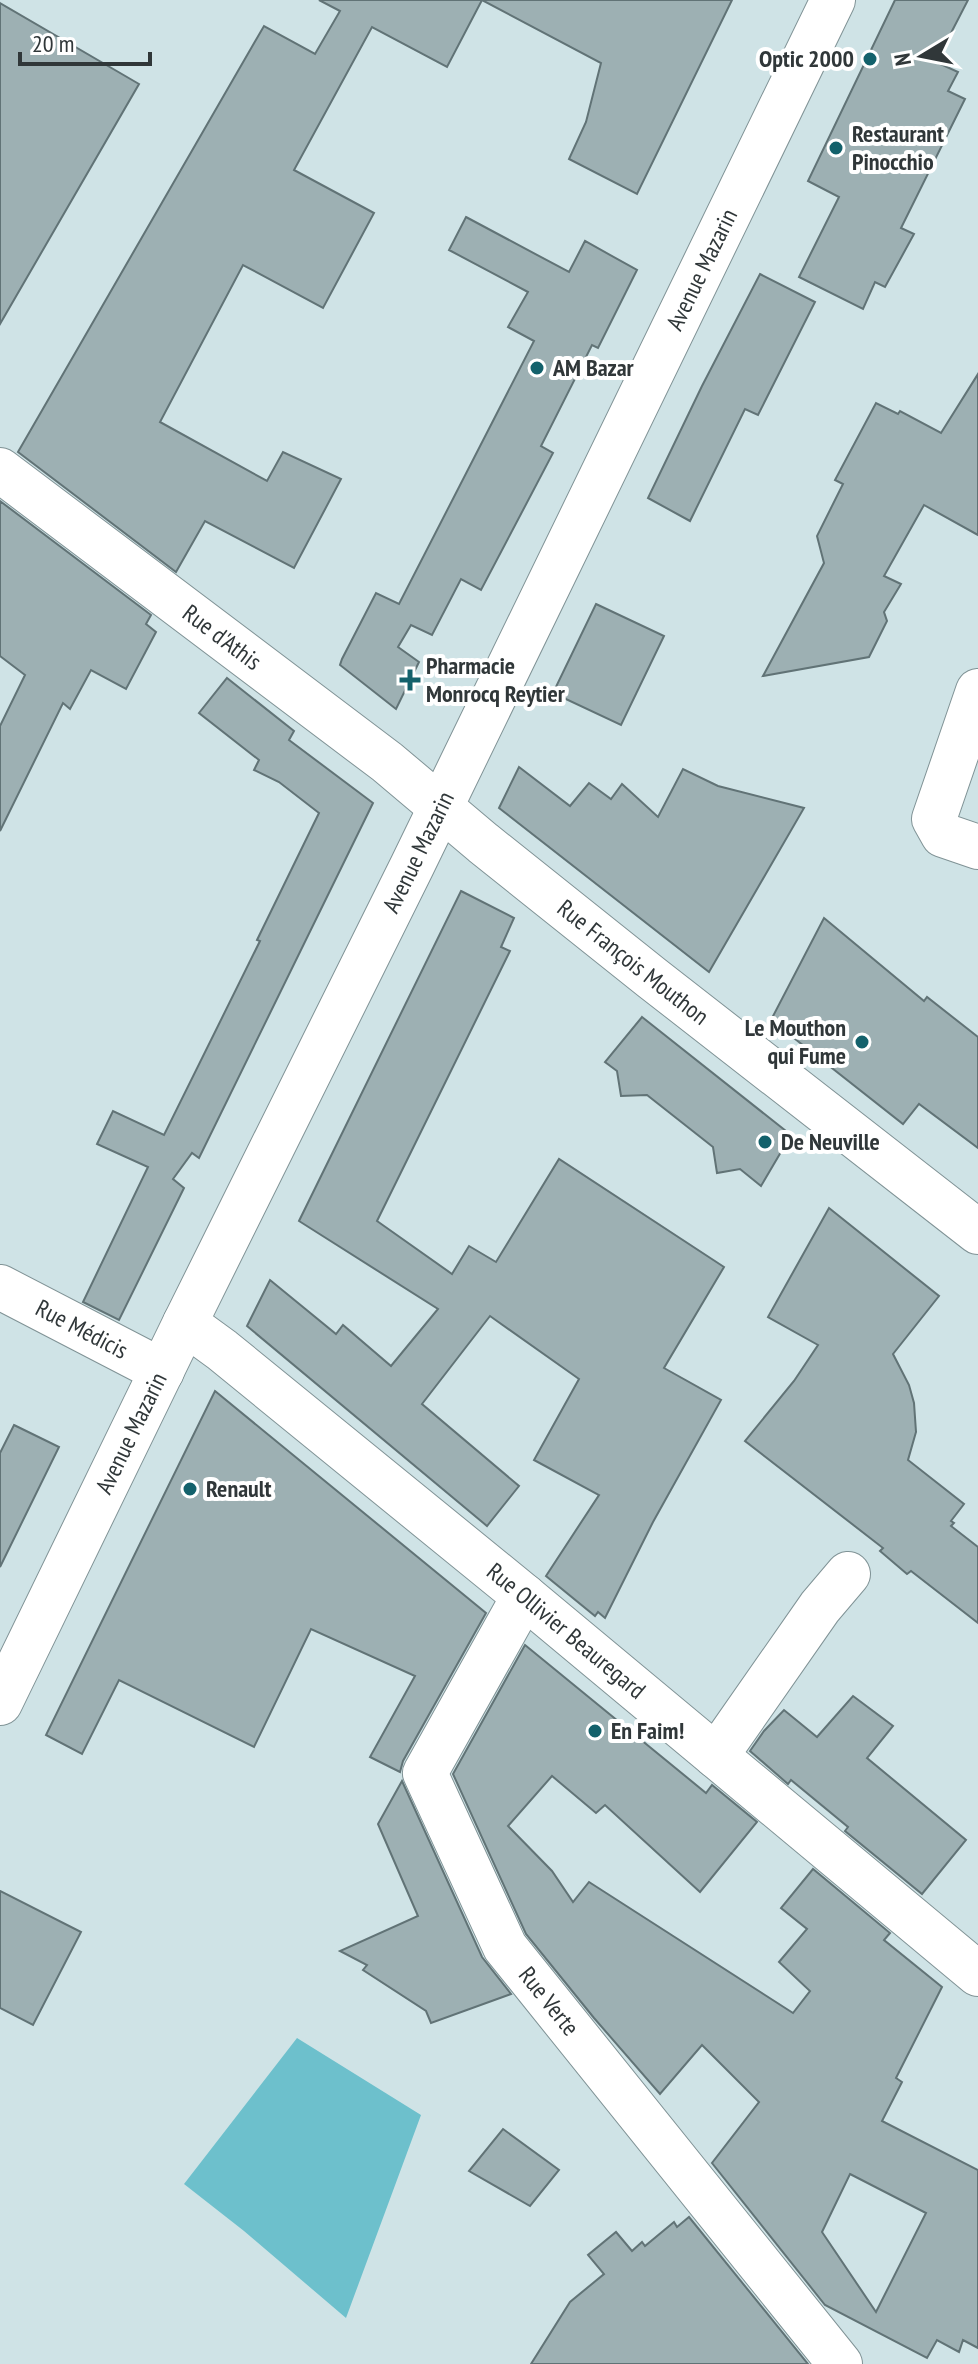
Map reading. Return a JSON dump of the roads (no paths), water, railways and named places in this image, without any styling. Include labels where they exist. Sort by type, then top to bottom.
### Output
[{"type":"street","name":"Avenue Mazarin","points":[[0,1703],[833,0]]},
{"type":"street","name":"Rue d'Athis","points":[[0,470],[441,806]]},
{"type":"street","points":[[978,691],[934,819],[943,835],[978,847]]},
{"type":"street","name":"Rue François Mouthon","points":[[441,806],[640,968],[978,1232]]},
{"type":"street","name":"Rue Médicis","points":[[0,1287],[162,1371]]},
{"type":"street","name":"Rue Ollivier Beauregard","points":[[185,1323],[524,1596],[978,1974]]},
{"type":"street","points":[[716,1756],[820,1607],[848,1574]]},
{"type":"street","name":"Rue Verte","points":[[524,1596],[425,1773],[505,1947],[840,2364]]},
{"type":"place","name":"Optic 2000","points":[[870,59]]},
{"type":"place","name":"Restaurant Pinocchio","points":[[836,148]]},
{"type":"place","name":"AM Bazar","points":[[537,368]]},
{"type":"place","name":"Pharmacie Monrocq Reytier","points":[[410,680]]},
{"type":"place","name":"Le Mouthon qui Fume","points":[[862,1042]]},
{"type":"place","name":"De Neuville","points":[[765,1142]]},
{"type":"place","name":"Renault","points":[[190,1489]]},
{"type":"place","name":"En Faim!","points":[[595,1731]]}]
